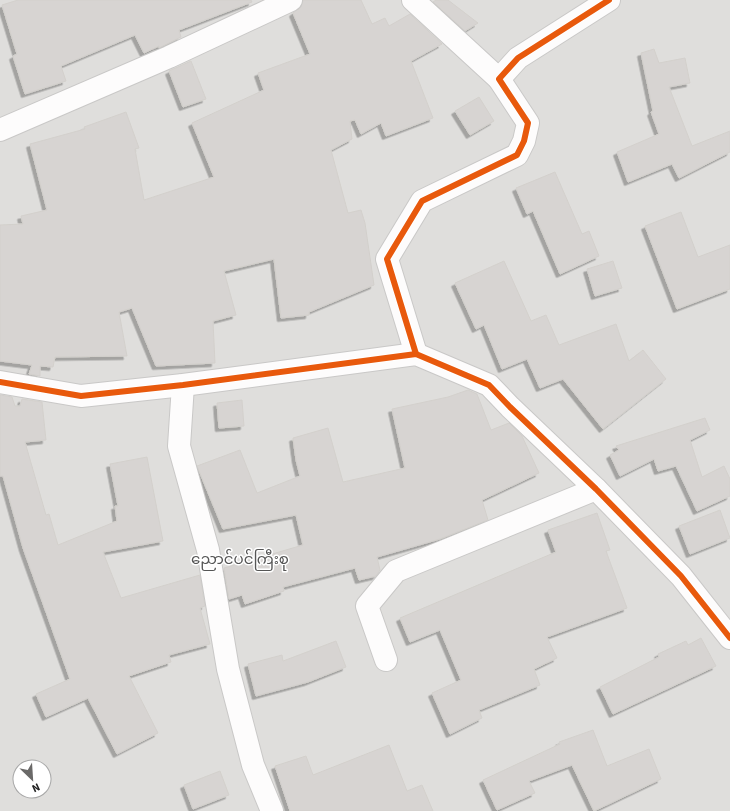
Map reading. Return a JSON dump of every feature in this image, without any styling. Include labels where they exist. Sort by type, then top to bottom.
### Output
[{"type":"street","points":[[0,130],[169,57],[291,0]]},
{"type":"street","points":[[413,0],[499,79],[528,123],[524,142],[517,155],[422,201],[386,259],[416,354]]},
{"type":"street","points":[[499,79],[518,58],[609,0]]},
{"type":"street","points":[[0,382],[81,396],[183,385],[416,354],[489,386],[596,489],[680,576],[730,638]]},
{"type":"street","points":[[183,385],[179,446],[208,550],[228,669],[253,766],[272,811]]},
{"type":"street","points":[[386,660],[367,606],[396,571],[596,489]]},
{"type":"shaded area","points":[[0,0],[730,0],[730,811],[0,811]]},
{"type":"building","points":[[18,0],[251,0],[252,2],[179,30],[181,37],[159,48],[159,46],[144,53],[135,35],[61,66],[66,81],[25,94],[13,56],[17,54],[2,5]]},
{"type":"building","points":[[303,0],[361,0],[372,24],[385,18],[389,26],[410,14],[442,44],[411,61],[433,118],[386,136],[381,123],[361,134],[355,120],[350,121],[352,139],[331,150],[348,213],[361,210],[365,223],[374,285],[309,312],[309,315],[281,318],[274,259],[224,271],[236,315],[213,321],[215,363],[156,366],[132,308],[119,312],[127,356],[55,357],[53,367],[40,366],[40,376],[29,374],[32,365],[0,361],[0,225],[23,224],[21,216],[47,210],[30,144],[85,129],[84,127],[126,112],[139,148],[135,149],[144,200],[214,177],[192,123],[264,90],[258,73],[310,54],[293,13],[301,7]]},
{"type":"building","points":[[436,0],[448,0],[478,23],[465,31],[433,2]]},
{"type":"building","points":[[654,49],[659,63],[685,58],[690,83],[669,87],[692,146],[730,131],[730,152],[679,178],[672,164],[628,182],[617,152],[659,134],[651,112],[653,111],[641,53]]},
{"type":"building","points":[[191,61],[206,99],[183,107],[169,71]]},
{"type":"building","points":[[479,97],[494,121],[470,135],[455,111]]},
{"type":"building","points":[[555,172],[582,234],[589,231],[599,256],[560,274],[533,211],[527,214],[516,188]]},
{"type":"building","points":[[681,212],[698,257],[730,245],[730,289],[677,309],[645,226]]},
{"type":"building","points":[[504,261],[531,321],[546,315],[559,345],[616,324],[629,361],[643,350],[666,379],[603,429],[563,379],[540,388],[527,359],[502,369],[484,325],[476,329],[455,283]]},
{"type":"building","points":[[613,261],[622,288],[595,296],[587,269]]},
{"type":"building","points":[[468,390],[477,394],[491,430],[509,423],[522,436],[539,473],[482,500],[488,520],[440,539],[377,557],[380,570],[376,576],[359,580],[355,568],[283,587],[284,591],[245,604],[242,595],[229,599],[224,568],[303,545],[296,515],[223,529],[197,466],[240,450],[257,493],[300,476],[293,438],[328,428],[343,482],[405,468],[392,409],[448,397]]},
{"type":"building","points":[[0,395],[12,397],[15,406],[20,406],[22,399],[42,402],[46,440],[25,442],[46,515],[49,514],[58,545],[117,521],[115,506],[118,506],[110,464],[147,457],[163,541],[103,552],[121,598],[200,575],[205,606],[200,608],[210,644],[169,655],[171,662],[129,676],[158,733],[117,754],[88,698],[46,717],[36,694],[70,679],[23,548],[3,476],[0,476]]},
{"type":"building","points":[[242,400],[244,426],[219,428],[217,403]]},
{"type":"building","points":[[705,418],[710,430],[690,440],[702,477],[724,466],[730,479],[730,496],[697,511],[676,466],[658,471],[654,459],[620,476],[610,455],[619,450],[616,446]]},
{"type":"building","points":[[720,510],[730,538],[690,554],[679,526]]},
{"type":"building","points":[[597,513],[610,550],[606,551],[627,608],[547,637],[557,658],[534,669],[540,685],[479,710],[482,718],[450,734],[432,693],[461,680],[440,630],[410,642],[400,618],[556,552],[548,530]]},
{"type":"building","points":[[701,638],[716,666],[613,714],[600,687],[659,657],[658,654],[686,641],[688,645]]},
{"type":"building","points":[[336,641],[346,667],[308,682],[256,696],[248,664],[282,655],[283,661]]},
{"type":"building","points":[[593,730],[607,766],[649,749],[661,779],[594,811],[572,765],[529,781],[535,793],[497,810],[483,780],[560,744],[559,742]]},
{"type":"building","points":[[389,745],[407,791],[422,785],[433,811],[290,811],[275,766],[306,756],[313,775]]},
{"type":"building","points":[[220,771],[229,795],[193,809],[184,785]]},
{"type":"cycle path","points":[[416,354],[387,259],[422,201],[517,155],[524,141],[528,123],[499,79],[518,58],[609,0]]},
{"type":"cycle path","points":[[0,382],[81,396],[183,385],[416,354],[489,385],[596,489],[681,576],[730,638]]},
{"type":"district","name":"ညောင်ပင်ကြီးစု","points":[[240,559]]}]
